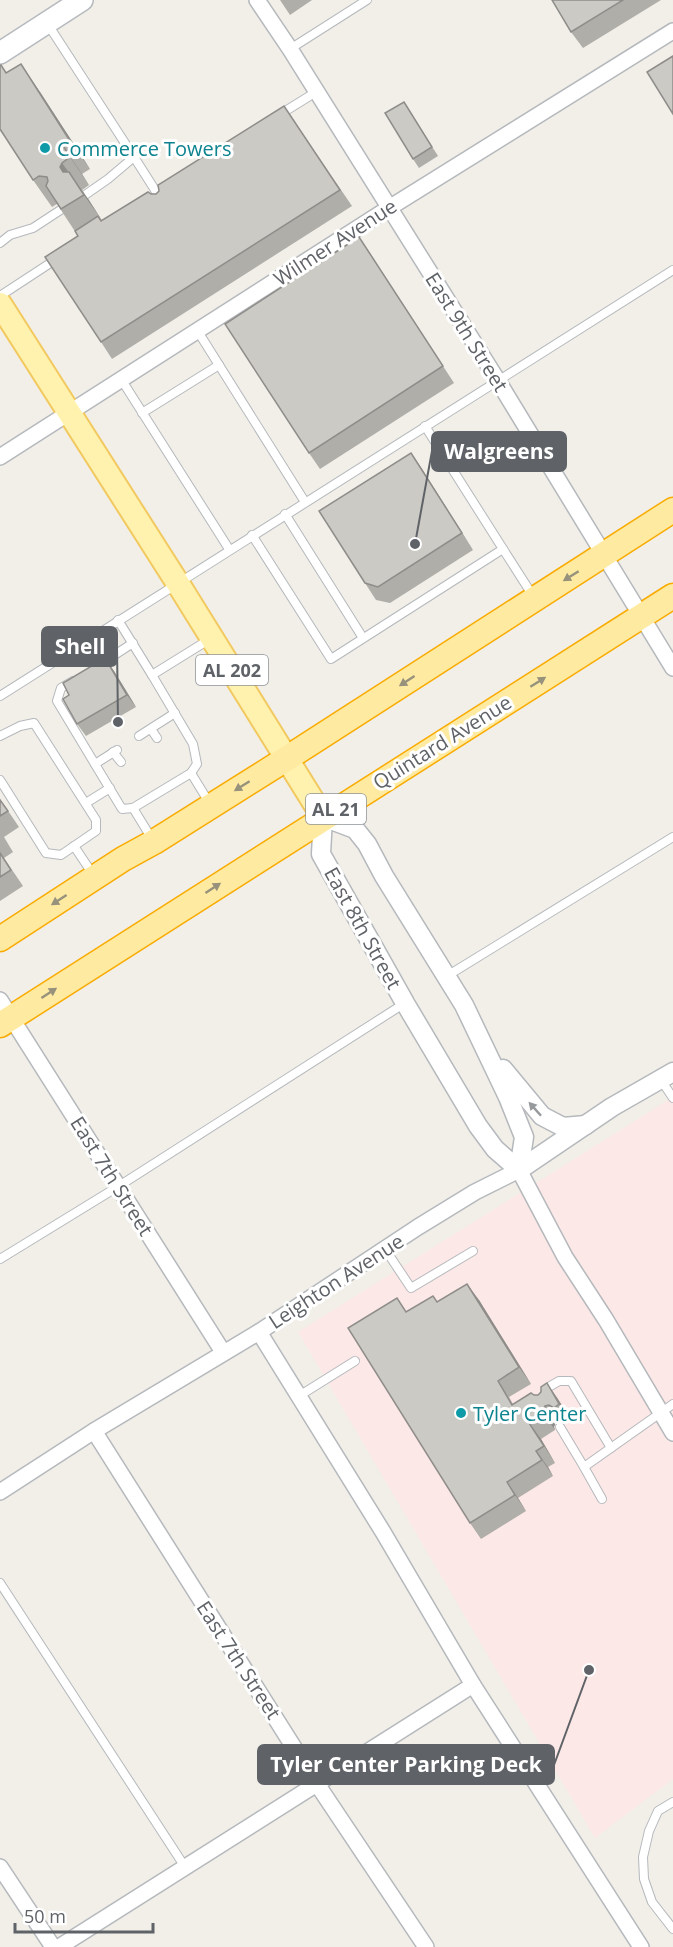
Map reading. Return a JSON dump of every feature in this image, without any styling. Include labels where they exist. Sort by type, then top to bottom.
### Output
[{"type":"highway","points":[[0,939],[95,877],[286,759],[673,510]]},
{"type":"highway","name":"Quintard Avenue","points":[[4,1014],[323,817],[673,596]]},
{"type":"main road","points":[[0,53],[57,14],[82,0]]},
{"type":"main road","name":"AL 202","points":[[0,303],[323,817]]},
{"type":"street","name":"East 9th Street","points":[[257,0],[498,381],[673,668]]},
{"type":"street","name":"Wilmer Avenue","points":[[0,457],[389,208],[673,31]]},
{"type":"street","points":[[323,817],[355,829],[367,844],[384,876],[464,1005],[508,1097],[524,1137],[519,1170]]},
{"type":"street","name":"East 8th Street","points":[[323,817],[321,854],[405,1003],[478,1126],[495,1149],[519,1170],[565,1257],[606,1320],[673,1433]]},
{"type":"street","name":"East 7th Street","points":[[4,1014],[119,1186],[223,1352]]},
{"type":"street","points":[[481,1040],[542,1116],[564,1127],[587,1124]]},
{"type":"street","name":"Leighton Avenue","points":[[0,1492],[94,1431],[259,1332],[475,1192],[519,1170],[612,1107],[667,1075]]},
{"type":"street","points":[[259,1332],[383,1532],[473,1685],[641,1947]]},
{"type":"street","name":"East 7th Street","points":[[94,1431],[317,1784],[426,1947]]},
{"type":"street","points":[[59,1947],[473,1685]]},
{"type":"street","points":[[0,1867],[52,1947]]},
{"type":"lane","points":[[290,49],[368,0]]},
{"type":"lane","points":[[57,14],[134,157],[165,205]]},
{"type":"lane","points":[[272,120],[316,92]]},
{"type":"lane","points":[[85,195],[134,157]]},
{"type":"lane","points":[[148,200],[167,188]]},
{"type":"lane","points":[[0,243],[10,236],[33,228],[62,209]]},
{"type":"lane","points":[[0,296],[69,251]]},
{"type":"lane","points":[[0,696],[673,270]]},
{"type":"lane","points":[[197,330],[305,502]]},
{"type":"lane","points":[[142,413],[219,365]]},
{"type":"lane","points":[[121,379],[229,549]]},
{"type":"lane","points":[[425,426],[535,598]]},
{"type":"lane","points":[[285,514],[363,638]]},
{"type":"lane","points":[[252,535],[331,659],[503,549]]},
{"type":"lane","points":[[79,677],[61,688],[57,701],[122,809],[133,808],[143,798],[190,772],[197,764],[193,744],[118,620]]},
{"type":"lane","points":[[152,675],[212,637]]},
{"type":"lane","points":[[88,671],[133,643]]},
{"type":"lane","points":[[139,736],[175,713]]},
{"type":"lane","points":[[0,736],[20,726],[34,723],[96,820],[96,831],[61,855],[46,853],[0,780]]},
{"type":"lane","points":[[151,729],[157,738]]},
{"type":"lane","points":[[95,764],[115,751],[121,762]]},
{"type":"lane","points":[[190,772],[211,805]]},
{"type":"lane","points":[[86,803],[110,788]]},
{"type":"lane","points":[[133,808],[154,842]]},
{"type":"lane","points":[[447,977],[673,837]]},
{"type":"lane","points":[[74,846],[95,877]]},
{"type":"lane","points":[[0,1259],[119,1186],[405,1003]]},
{"type":"lane","points":[[667,1075],[673,1098]]},
{"type":"lane","points":[[385,1249],[411,1288],[473,1251]]},
{"type":"lane","points":[[299,1396],[355,1360]]},
{"type":"lane","points":[[547,1406],[543,1400],[547,1388],[559,1382],[571,1381],[610,1448]]},
{"type":"lane","points":[[584,1467],[673,1404]]},
{"type":"lane","points":[[560,1427],[602,1499]]},
{"type":"lane","points":[[0,1583],[185,1868]]},
{"type":"lane","points":[[673,1802],[658,1811],[649,1831],[642,1857],[644,1879],[652,1902],[673,1929]]},
{"type":"shaded area","points":[[673,1097],[673,1779],[595,1838],[298,1332]]},
{"type":"building","points":[[552,0],[623,0],[571,32]]},
{"type":"building","points":[[673,56],[673,114],[647,72]]},
{"type":"building","name":"Commerce Towers","points":[[21,64],[70,141],[63,146],[70,157],[60,167],[63,172],[69,172],[84,195],[61,209],[46,186],[47,177],[39,176],[33,180],[0,129],[0,66],[6,73]]},
{"type":"building","points":[[404,102],[432,147],[413,159],[385,113]]},
{"type":"building","points":[[284,106],[340,190],[101,342],[45,257],[78,236],[75,231],[98,216],[101,221],[148,192],[156,194],[159,191],[158,185]]},
{"type":"building","points":[[359,237],[443,366],[309,453],[225,324]]},
{"type":"building","points":[[411,453],[462,533],[378,587],[365,583],[319,511]]},
{"type":"building","points":[[105,658],[127,695],[77,724],[63,699],[69,695],[63,683]]},
{"type":"building","points":[[0,800],[8,811],[0,816]]},
{"type":"building","points":[[0,853],[11,870],[0,877]]},
{"type":"building","name":"Tyler Center","points":[[467,1284],[519,1367],[498,1381],[512,1405],[531,1393],[538,1395],[541,1387],[547,1383],[559,1404],[554,1408],[549,1405],[545,1406],[544,1414],[529,1423],[544,1446],[536,1451],[542,1460],[507,1482],[515,1495],[470,1523],[348,1328],[397,1298],[406,1312],[433,1296],[437,1302]]},
{"type":"place","name":"Commerce Towers","points":[[45,148]]},
{"type":"place","name":"Walgreens","points":[[415,544]]},
{"type":"place","name":"Shell","points":[[118,722]]},
{"type":"place","name":"Tyler Center","points":[[461,1413]]},
{"type":"place","name":"Tyler Center Parking Deck","points":[[589,1670]]}]
